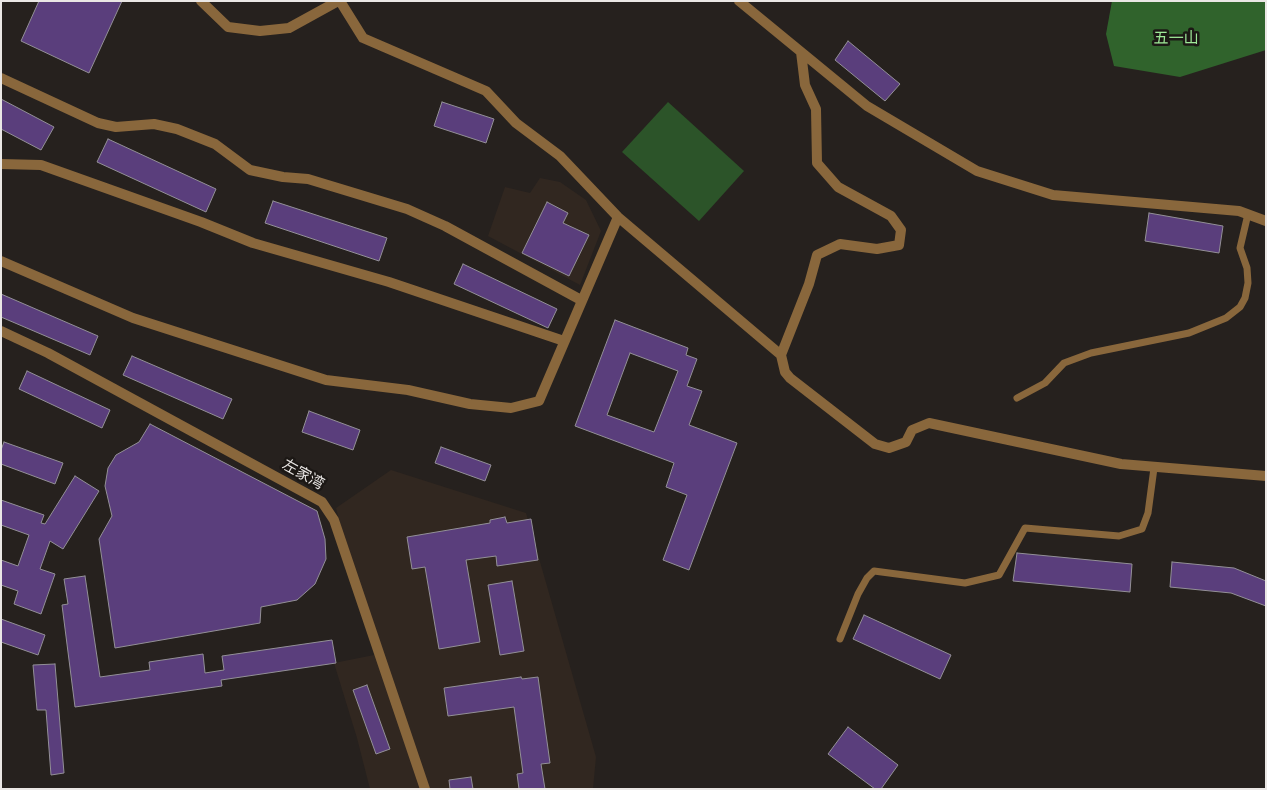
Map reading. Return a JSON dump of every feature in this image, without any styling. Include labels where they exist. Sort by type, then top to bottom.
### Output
[{"type":"street","points":[[201,1],[228,26],[260,31],[289,28],[339,1],[363,38],[486,91],[516,123],[560,156],[618,217],[781,355]]},
{"type":"street","points":[[739,1],[867,106],[977,171],[1053,195],[1239,211],[1266,221]]},
{"type":"street","points":[[801,52],[805,85],[816,109],[817,163],[838,187],[891,216],[901,230],[899,245],[877,249],[840,244],[817,255],[809,284],[781,355],[785,372],[790,378],[875,444],[890,448],[906,442],[912,430],[929,423],[1121,464],[1266,476]]},
{"type":"street","points":[[1,78],[98,123],[116,127],[154,124],[177,129],[215,144],[250,170],[283,177],[308,179],[407,209],[445,226],[581,300]]},
{"type":"street","points":[[1,164],[40,165],[201,222],[253,243],[389,282],[564,341]]},
{"type":"street","points":[[1,260],[133,318],[264,362],[326,380],[408,390],[470,404],[511,408],[538,401],[618,217]]},
{"type":"street","name":"左家湾","points":[[1,331],[48,352],[322,502],[334,520],[425,789]]},
{"type":"lane","points":[[1017,398],[1045,383],[1064,363],[1091,353],[1189,332],[1226,318],[1240,307],[1245,298],[1248,283],[1247,268],[1240,248],[1248,214]]},
{"type":"lane","points":[[840,639],[858,594],[867,578],[874,571],[965,583],[999,575],[1025,528],[1119,536],[1142,529],[1148,513],[1154,468]]},
{"type":"shaded area","points":[[540,178],[560,182],[586,200],[601,231],[580,285],[488,236],[505,187],[530,193]]},
{"type":"shaded area","points":[[391,470],[526,513],[596,757],[593,789],[370,789],[357,738],[334,663],[374,655],[336,508]]},
{"type":"green space","name":"五一山","points":[[1112,1],[1266,1],[1266,50],[1180,77],[1114,66],[1106,34]]},
{"type":"green space","points":[[668,102],[744,171],[699,221],[622,152]]},
{"type":"building","points":[[39,1],[122,1],[89,73],[21,41]]},
{"type":"building","points":[[848,41],[900,84],[885,101],[835,60]]},
{"type":"building","points":[[1,99],[54,127],[41,150],[1,129]]},
{"type":"building","points":[[442,102],[494,119],[486,143],[434,126]]},
{"type":"building","points":[[108,139],[216,189],[206,212],[97,162]]},
{"type":"building","points":[[273,201],[387,238],[379,261],[265,223]]},
{"type":"building","points":[[547,202],[568,213],[563,223],[589,235],[569,276],[522,253]]},
{"type":"building","points":[[1149,213],[1223,226],[1219,253],[1145,241]]},
{"type":"building","points":[[463,264],[557,309],[548,328],[454,284]]},
{"type":"building","points":[[1,294],[98,336],[90,355],[1,317]]},
{"type":"building","points":[[615,320],[688,348],[686,355],[697,359],[687,386],[702,391],[689,425],[737,443],[689,570],[663,560],[687,495],[666,487],[674,463],[575,426]],"holes":[[[630,353],[678,371],[654,432],[607,415]]]},
{"type":"building","points":[[132,356],[232,399],[223,419],[123,375]]},
{"type":"building","points":[[27,371],[110,410],[102,428],[19,389]]},
{"type":"building","points":[[309,411],[360,430],[353,450],[302,432]]},
{"type":"building","points":[[150,424],[317,511],[325,539],[326,559],[315,584],[297,600],[261,607],[260,623],[115,648],[99,539],[112,516],[105,486],[108,468],[116,455],[139,442]]},
{"type":"building","points":[[4,442],[63,463],[55,484],[1,464],[1,450]]},
{"type":"building","points":[[441,447],[491,465],[485,481],[435,463]]},
{"type":"building","points":[[75,476],[99,491],[63,549],[50,541],[40,569],[55,574],[41,614],[14,604],[18,591],[1,585],[1,560],[18,566],[29,535],[1,525],[1,500],[44,515],[41,523],[45,524]]},
{"type":"building","points":[[505,517],[507,523],[531,519],[538,560],[497,566],[496,556],[466,560],[480,642],[439,649],[425,567],[412,569],[407,537],[490,523],[490,520]]},
{"type":"building","points":[[1017,553],[1132,564],[1130,592],[1013,581]]},
{"type":"building","points":[[1172,562],[1234,568],[1266,581],[1266,606],[1231,593],[1170,587]]},
{"type":"building","points":[[85,576],[100,677],[150,670],[149,662],[203,654],[205,673],[224,670],[222,656],[332,640],[336,663],[221,680],[222,686],[75,707],[62,605],[68,604],[64,579]]},
{"type":"building","points":[[512,581],[524,651],[500,655],[488,585]]},
{"type":"building","points":[[864,615],[951,655],[940,679],[853,639]]},
{"type":"building","points":[[1,619],[45,635],[38,655],[1,642]]},
{"type":"building","points":[[55,664],[64,773],[51,775],[46,710],[37,710],[33,665]]},
{"type":"building","points":[[521,677],[522,679],[538,677],[550,763],[541,764],[545,789],[519,789],[517,774],[523,773],[514,707],[448,716],[444,688]]},
{"type":"building","points":[[367,685],[390,749],[376,754],[353,690]]},
{"type":"building","points":[[848,727],[898,765],[881,789],[875,789],[828,754]]},
{"type":"building","points":[[471,777],[473,789],[450,789],[449,780]]}]
